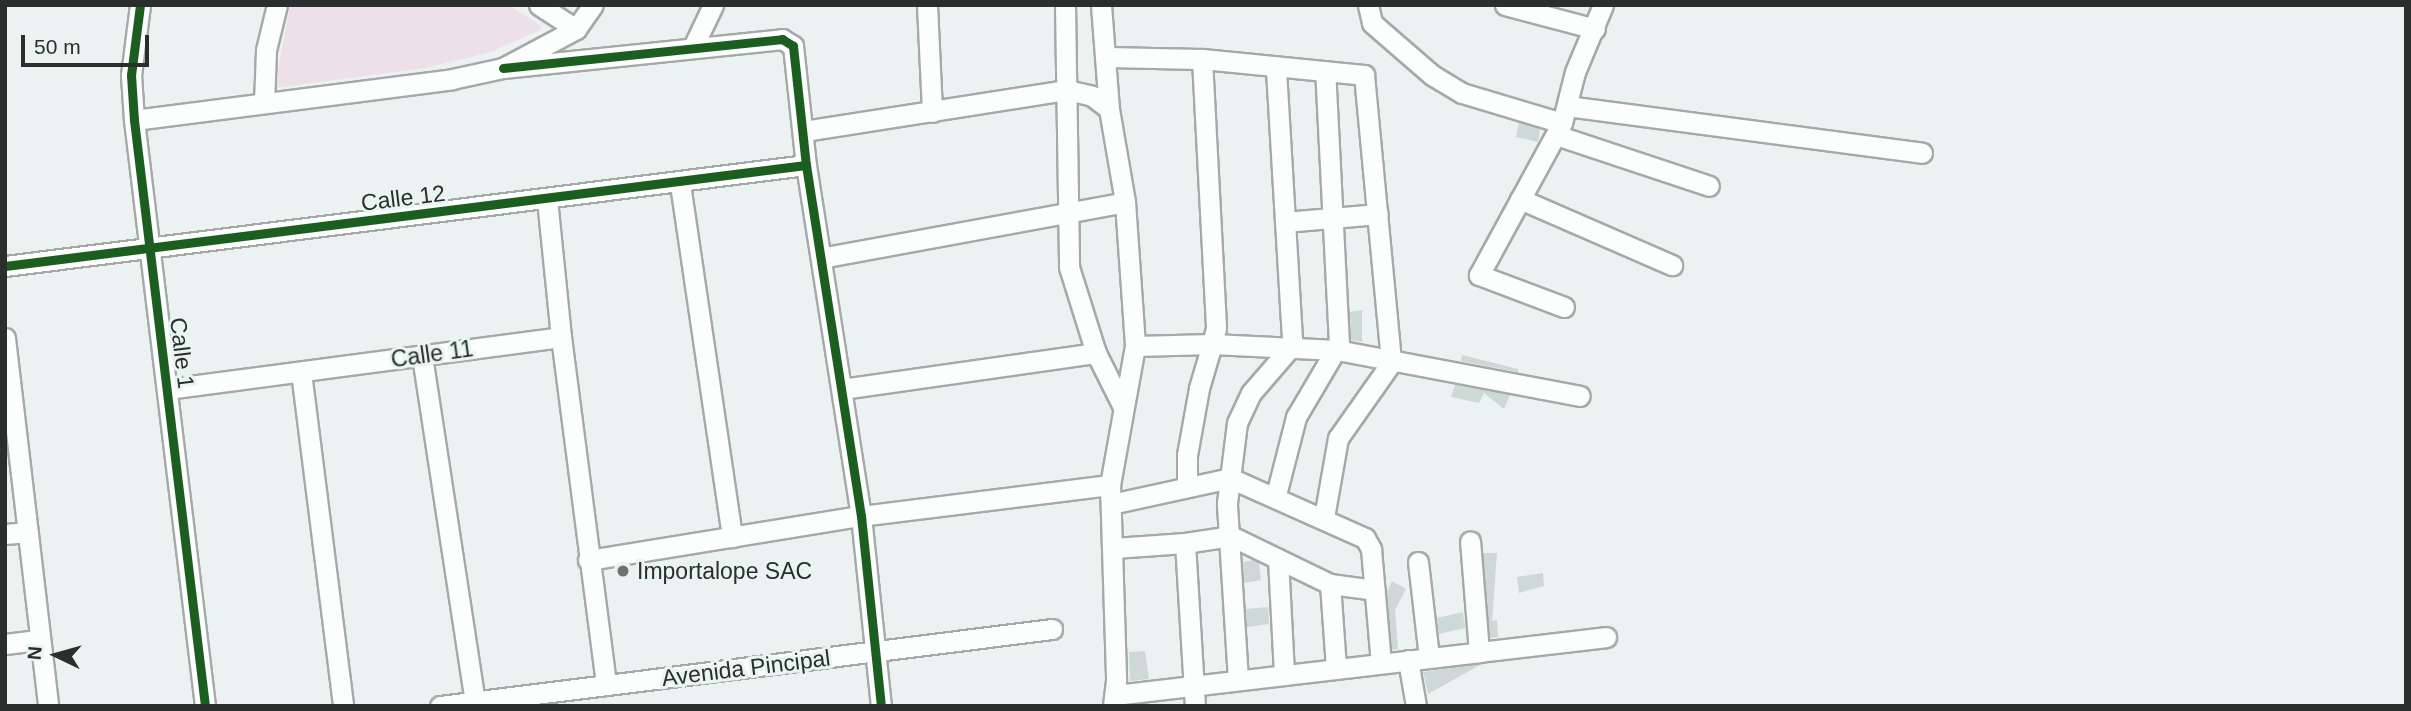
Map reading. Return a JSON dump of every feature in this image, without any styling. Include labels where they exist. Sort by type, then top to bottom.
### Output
[{"type":"street","name":"Calle 1","points":[[140,5],[131,75],[134,120],[205,706]]},
{"type":"street","points":[[264,103],[266,50],[277,5]]},
{"type":"street","points":[[539,5],[576,29]]},
{"type":"street","points":[[503,68],[576,29],[593,5]]},
{"type":"street","points":[[693,47],[713,5]]},
{"type":"street","points":[[927,5],[932,112]]},
{"type":"street","points":[[1065,5],[1069,267],[1096,353],[1122,405]]},
{"type":"street","points":[[1101,5],[1109,109],[1125,202],[1135,346],[1122,405],[1110,494],[1114,548],[1114,701],[1194,685],[1606,638]]},
{"type":"street","points":[[1368,5],[1372,23],[1432,75],[1462,93],[1562,122],[1709,186]]},
{"type":"street","points":[[1505,5],[1595,29]]},
{"type":"street","points":[[1564,307],[1479,275],[1562,122],[1603,5]]},
{"type":"street","points":[[134,120],[503,68],[693,47],[790,41],[804,131],[806,165],[861,516],[881,706]]},
{"type":"street","points":[[1105,57],[1202,59],[1364,75],[1391,363],[1338,439],[1324,517]]},
{"type":"street","points":[[1187,487],[1187,455],[1199,388],[1216,328],[1202,59]]},
{"type":"street","points":[[1238,680],[1230,478],[1241,413],[1251,393],[1290,348],[1276,66]]},
{"type":"street","points":[[1276,495],[1296,416],[1337,349],[1325,71]]},
{"type":"street","points":[[804,131],[1068,90],[1092,96],[1109,109]]},
{"type":"street","points":[[1562,122],[1922,153]]},
{"type":"street","name":"Calle 12","points":[[5,266],[680,184],[806,165]]},
{"type":"street","points":[[680,184],[732,537]]},
{"type":"street","points":[[1520,199],[1672,265]]},
{"type":"street","points":[[548,200],[561,337],[606,685]]},
{"type":"street","points":[[821,258],[1125,202]]},
{"type":"street","points":[[1285,222],[1378,214]]},
{"type":"street","name":"Calle 11","points":[[167,389],[561,337]]},
{"type":"street","points":[[5,338],[10,407],[48,706]]},
{"type":"street","points":[[1135,346],[1212,345],[1337,349],[1391,363],[1454,370],[1580,396]]},
{"type":"street","points":[[842,389],[1096,353]]},
{"type":"street","points":[[422,356],[475,701]]},
{"type":"street","points":[[301,372],[343,706]]},
{"type":"street","points":[[588,560],[861,516],[1187,487],[1230,478],[1276,495],[1366,538],[1371,549],[1381,663]]},
{"type":"street","points":[[5,534],[28,532]]},
{"type":"street","points":[[1114,548],[1231,536],[1330,584],[1375,590]]},
{"type":"street","points":[[1470,541],[1479,652]]},
{"type":"street","points":[[1185,542],[1195,706]]},
{"type":"street","points":[[1278,559],[1284,675]]},
{"type":"street","points":[[1418,562],[1429,657]]},
{"type":"street","points":[[1330,584],[1336,668]]},
{"type":"street","name":"Avenida Pincipal","points":[[440,706],[1052,629]]},
{"type":"street","points":[[5,644],[40,640]]},
{"type":"street","points":[[1408,660],[1416,706]]},
{"type":"shaded area","points":[[290,5],[509,5],[541,26],[540,30],[491,52],[425,68],[275,88]]},
{"type":"building","points":[[1519,123],[1540,129],[1538,142],[1516,137]]},
{"type":"building","points":[[1362,310],[1362,342],[1351,340],[1350,312]]},
{"type":"building","points":[[1462,355],[1518,369],[1518,372],[1461,361]]},
{"type":"building","points":[[1455,385],[1510,395],[1504,409],[1484,393],[1479,403],[1451,397]]},
{"type":"building","points":[[1483,553],[1497,553],[1492,621],[1497,620],[1498,637],[1490,638]]},
{"type":"building","points":[[1253,560],[1259,563],[1261,580],[1244,583],[1243,562]]},
{"type":"building","points":[[1543,573],[1544,586],[1519,593],[1517,577]]},
{"type":"building","points":[[1392,581],[1406,589],[1395,610],[1398,649],[1392,650],[1387,592]]},
{"type":"building","points":[[1268,607],[1269,624],[1247,627],[1246,609]]},
{"type":"building","points":[[1463,612],[1465,628],[1439,634],[1437,618]]},
{"type":"building","points":[[1145,651],[1149,679],[1130,681],[1129,652]]},
{"type":"building","points":[[1480,665],[1428,694],[1423,672]]},
{"type":"cycle path","points":[[140,5],[131,75],[134,120],[205,706]]},
{"type":"cycle path","points":[[503,68],[782,39],[793,46],[806,165],[861,516],[881,706]]},
{"type":"cycle path","points":[[5,266],[806,165]]},
{"type":"place","name":"Importalope SAC","points":[[623,571]]}]
